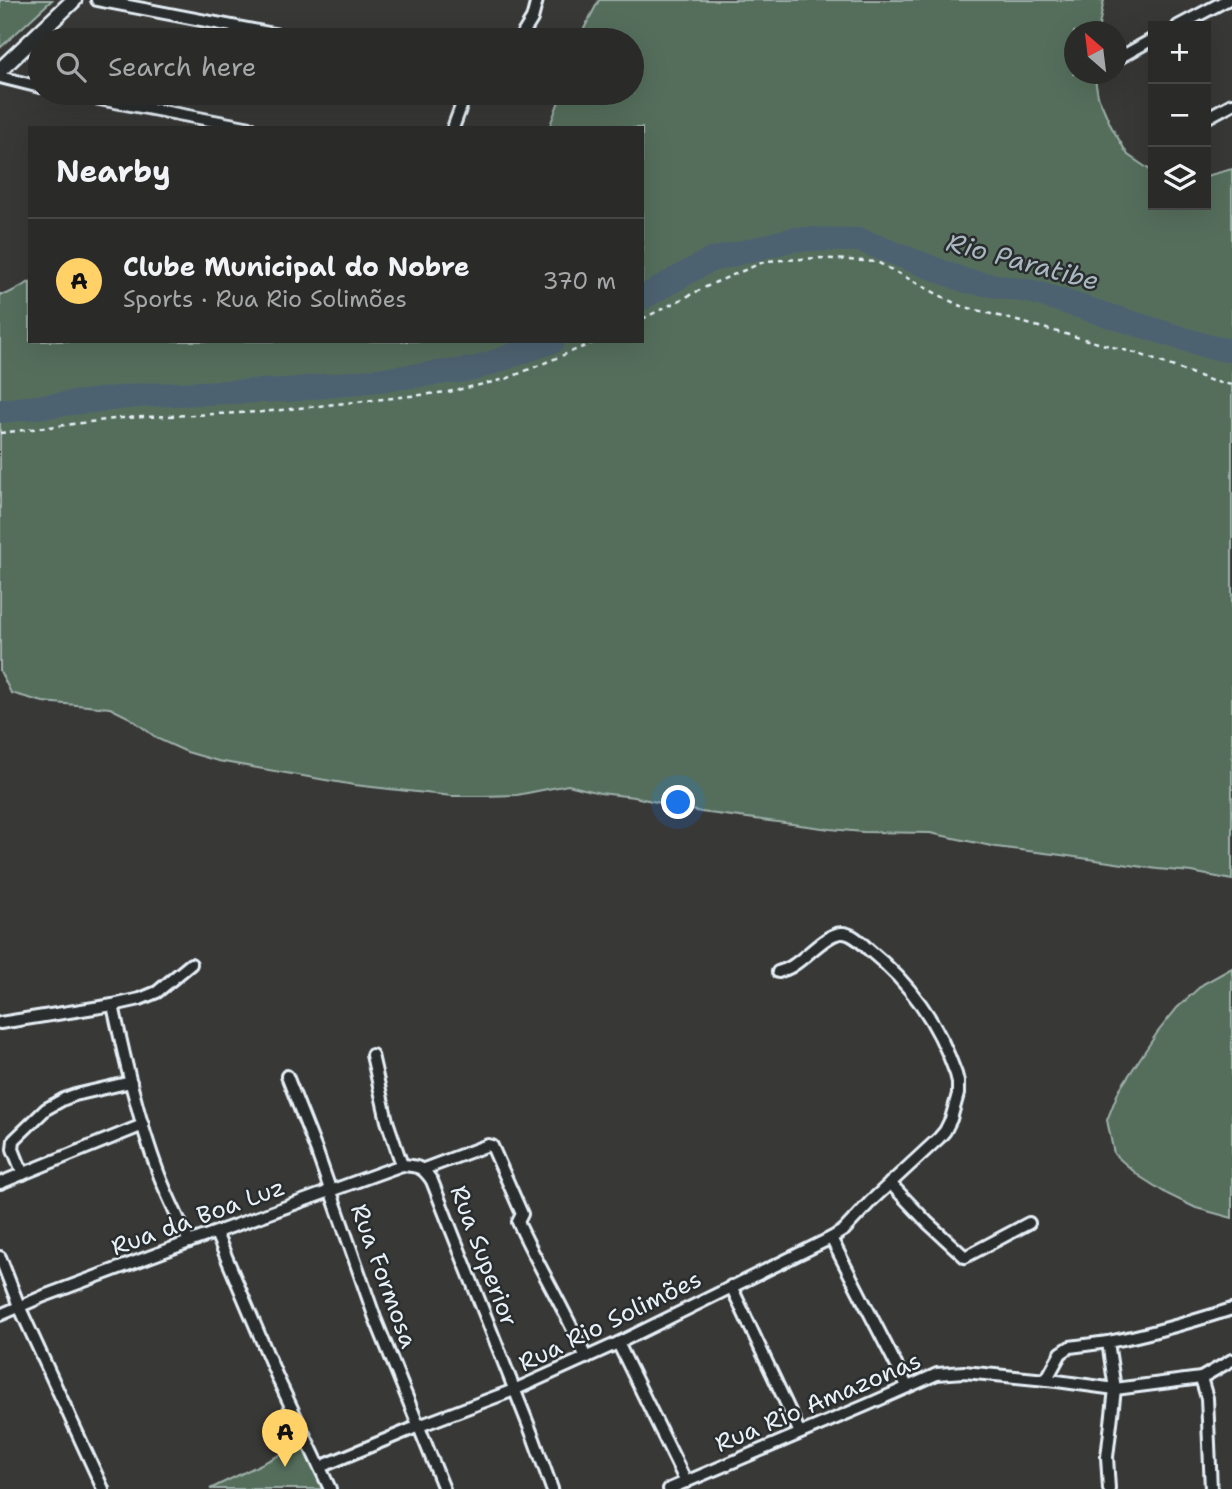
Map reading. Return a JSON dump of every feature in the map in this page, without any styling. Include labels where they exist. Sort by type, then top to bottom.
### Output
[{"type":"street","points":[[44,28],[74,0]]},
{"type":"street","points":[[97,0],[243,28]]},
{"type":"street","points":[[526,28],[537,0]]},
{"type":"street","points":[[1187,21],[1227,0]]},
{"type":"street","points":[[1127,54],[1148,42]]},
{"type":"street","points":[[0,70],[28,44]]},
{"type":"street","points":[[0,77],[28,84]]},
{"type":"street","points":[[1211,115],[1232,104]]},
{"type":"street","points":[[131,105],[241,126]]},
{"type":"street","points":[[454,126],[462,105]]},
{"type":"street","name":"Rua Rio Solimões","points":[[320,1467],[514,1390],[586,1358],[831,1238],[845,1230],[871,1201],[945,1131],[958,1094],[953,1065],[926,1009],[885,962],[858,940],[837,933],[791,967],[778,972]]},
{"type":"street","points":[[0,1023],[113,1005],[150,996],[191,964]]},
{"type":"street","points":[[113,1005],[143,1125],[159,1173],[189,1242]]},
{"type":"street","points":[[373,1055],[387,1121],[407,1166]]},
{"type":"street","name":"Rua Formosa","points":[[287,1076],[375,1318],[444,1489]]},
{"type":"street","points":[[23,1174],[13,1149],[14,1140],[46,1109],[75,1095],[131,1082]]},
{"type":"street","points":[[0,1183],[143,1125]]},
{"type":"street","points":[[424,1169],[488,1145],[492,1146],[522,1214],[518,1222],[586,1358]]},
{"type":"street","name":"Rua Superior","points":[[407,1166],[424,1169],[432,1181],[552,1489]]},
{"type":"street","name":"Rua da Boa Luz","points":[[0,1315],[189,1242],[407,1166]]},
{"type":"street","points":[[894,1180],[928,1223],[965,1257],[1029,1223]]},
{"type":"street","points":[[216,1233],[278,1380],[330,1489]]},
{"type":"street","points":[[831,1238],[907,1387]]},
{"type":"street","points":[[0,1257],[19,1306],[103,1489]]},
{"type":"street","points":[[731,1286],[800,1433]]},
{"type":"street","points":[[1046,1380],[1061,1353],[1070,1347],[1140,1336],[1232,1308]]},
{"type":"street","points":[[1108,1342],[1115,1389],[1107,1457],[1109,1489]]},
{"type":"street","points":[[618,1343],[685,1482]]},
{"type":"street","name":"Rua Rio Amazonas","points":[[669,1489],[867,1405],[928,1376],[964,1373],[1115,1389],[1201,1378],[1232,1360]]},
{"type":"street","points":[[1201,1378],[1207,1398],[1211,1489]]},
{"type":"path","points":[[644,318],[713,283],[766,261],[819,258],[877,262],[958,305],[1139,354],[1212,381],[1232,385]]},
{"type":"path","points":[[0,433],[122,418],[262,412],[448,392],[506,379],[592,343]]},
{"type":"green space","points":[[0,0],[52,0],[0,48]]},
{"type":"green space","points":[[599,0],[1104,0],[1100,21],[1064,21],[1064,84],[1096,84],[1111,126],[1128,155],[1148,169],[1148,210],[1211,210],[1211,175],[1232,169],[1232,880],[1192,872],[996,847],[930,833],[830,829],[701,812],[568,785],[517,795],[452,796],[354,785],[218,761],[187,752],[158,739],[130,718],[110,708],[43,702],[11,693],[0,671],[0,294],[7,294],[28,283],[28,343],[644,343],[644,126],[550,126],[558,105],[644,105],[644,28],[584,28]]},
{"type":"green space","points":[[1232,968],[1232,1218],[1196,1208],[1139,1176],[1114,1154],[1107,1120],[1119,1090],[1177,1008],[1203,984]]},
{"type":"green space","points":[[302,1444],[324,1489],[210,1489]]},
{"type":"waterway","name":"Rio Paratibe","points":[[644,297],[708,261],[794,239],[860,240],[966,281],[1033,292],[1210,347],[1232,351]]},
{"type":"waterway","name":"Rio Paratibe","points":[[0,411],[146,395],[289,390],[474,369],[547,343]]},
{"type":"place","name":"Clube Municipal do Nobre","points":[[285,1467]]}]
